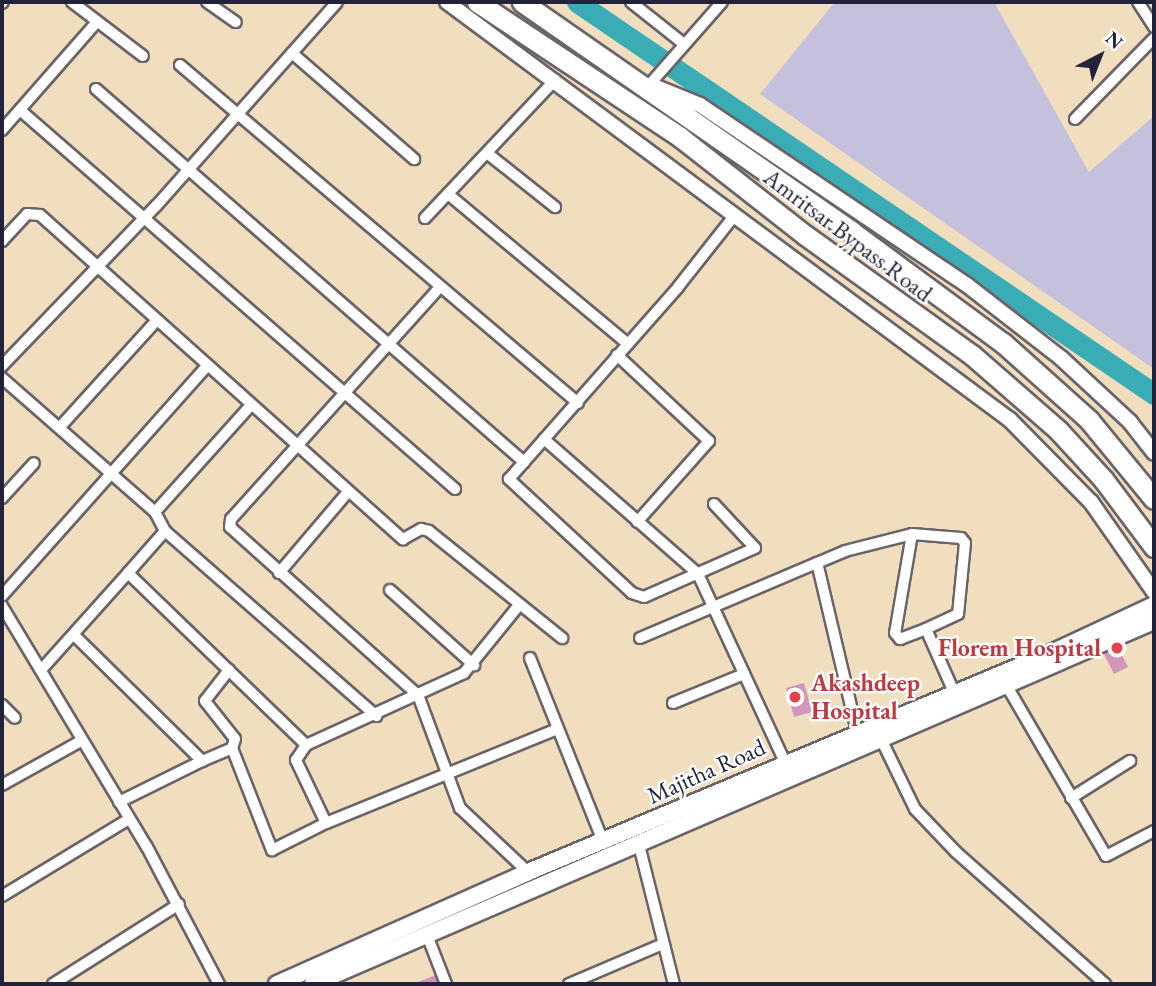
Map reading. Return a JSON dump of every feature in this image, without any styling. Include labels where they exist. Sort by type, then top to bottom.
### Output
[{"type":"highway","name":"Amritsar Bypass Road","points":[[477,2],[680,137],[805,235],[972,355],[1058,430],[1103,479],[1154,547]]},
{"type":"highway","name":"Amritsar Bypass Road","points":[[522,2],[630,76],[1003,344],[1089,420],[1154,499]]},
{"type":"main road","name":"Majitha Road","points":[[277,984],[528,872],[1154,605]]},
{"type":"main road","name":"Majitha Road","points":[[313,984],[1008,688],[1154,621]]},
{"type":"street","points":[[72,2],[143,56]]},
{"type":"street","points":[[207,2],[236,22]]},
{"type":"street","points":[[2,366],[189,169],[337,2]]},
{"type":"street","points":[[447,2],[1010,420],[1091,502],[1154,592]]},
{"type":"street","points":[[631,2],[682,48]]},
{"type":"street","points":[[650,85],[722,2]]},
{"type":"street","points":[[1138,2],[1154,26]]},
{"type":"street","points":[[2,128],[97,22]]},
{"type":"street","points":[[1075,119],[1154,38]]},
{"type":"street","points":[[292,52],[414,159]]},
{"type":"street","points":[[180,65],[578,403]]},
{"type":"street","points":[[630,76],[700,105],[967,285],[1061,358],[1130,422],[1154,453]]},
{"type":"street","points":[[425,218],[555,80]]},
{"type":"street","points":[[96,89],[524,462]]},
{"type":"street","points":[[20,110],[456,489]]},
{"type":"street","points":[[487,153],[555,207]]},
{"type":"street","points":[[448,194],[627,343]]},
{"type":"street","points":[[2,241],[33,211],[250,406],[404,539],[421,529],[429,531],[562,638]]},
{"type":"street","points":[[714,504],[756,547],[648,596],[632,593],[510,483],[524,462],[578,403],[734,216]]},
{"type":"street","points":[[440,287],[230,523],[232,531],[418,695],[444,775],[464,814],[528,872]]},
{"type":"street","points":[[60,427],[157,320]]},
{"type":"street","points":[[617,355],[709,441],[637,522]]},
{"type":"street","points":[[2,596],[206,367]]},
{"type":"street","points":[[2,378],[155,512],[165,531],[376,716]]},
{"type":"street","points":[[155,512],[250,406]]},
{"type":"street","points":[[544,439],[698,574],[793,779]]},
{"type":"street","points":[[2,498],[34,463]]},
{"type":"street","points":[[279,573],[348,492]]},
{"type":"street","points":[[41,670],[165,531]]},
{"type":"street","points":[[640,638],[862,545],[912,534],[961,538],[965,543],[958,614],[900,639],[895,633],[912,534]]},
{"type":"street","points":[[817,563],[861,750]]},
{"type":"street","points":[[128,573],[306,745]]},
{"type":"street","points":[[390,590],[474,665]]},
{"type":"street","points":[[326,823],[296,760],[306,745],[376,716],[474,665],[519,605]]},
{"type":"street","points":[[2,606],[179,904],[219,984]]},
{"type":"street","points":[[926,629],[961,708]]},
{"type":"street","points":[[74,635],[202,761]]},
{"type":"street","points":[[530,658],[609,858]]},
{"type":"street","points":[[229,670],[205,701],[235,739],[232,748],[271,849],[326,823],[558,729]]},
{"type":"street","points":[[673,703],[744,674]]},
{"type":"street","points":[[1008,688],[1105,856],[1154,831]]},
{"type":"street","points":[[2,705],[15,718]]},
{"type":"street","points":[[2,785],[80,741]]},
{"type":"street","points":[[882,741],[920,814],[1105,984]]},
{"type":"street","points":[[118,802],[232,748]]},
{"type":"street","points":[[1071,798],[1130,761]]},
{"type":"street","points":[[2,896],[129,819]]},
{"type":"street","points":[[639,845],[674,984]]},
{"type":"street","points":[[53,984],[179,904]]},
{"type":"street","points":[[427,935],[446,984]]},
{"type":"street","points":[[569,984],[663,944]]},
{"type":"shaded area","points":[[835,2],[994,2],[1089,172],[1154,116],[1154,369],[760,94]]},
{"type":"building","points":[[1116,643],[1128,667],[1114,674],[1102,650]]},
{"type":"building","points":[[804,683],[812,712],[794,717],[786,688]]},
{"type":"building","points":[[441,973],[446,984],[413,984]]},
{"type":"waterway","points":[[577,2],[1154,394]]},
{"type":"place","name":"Florem Hospital","points":[[1117,648]]},
{"type":"place","name":"Akashdeep Hospital","points":[[795,697]]}]
